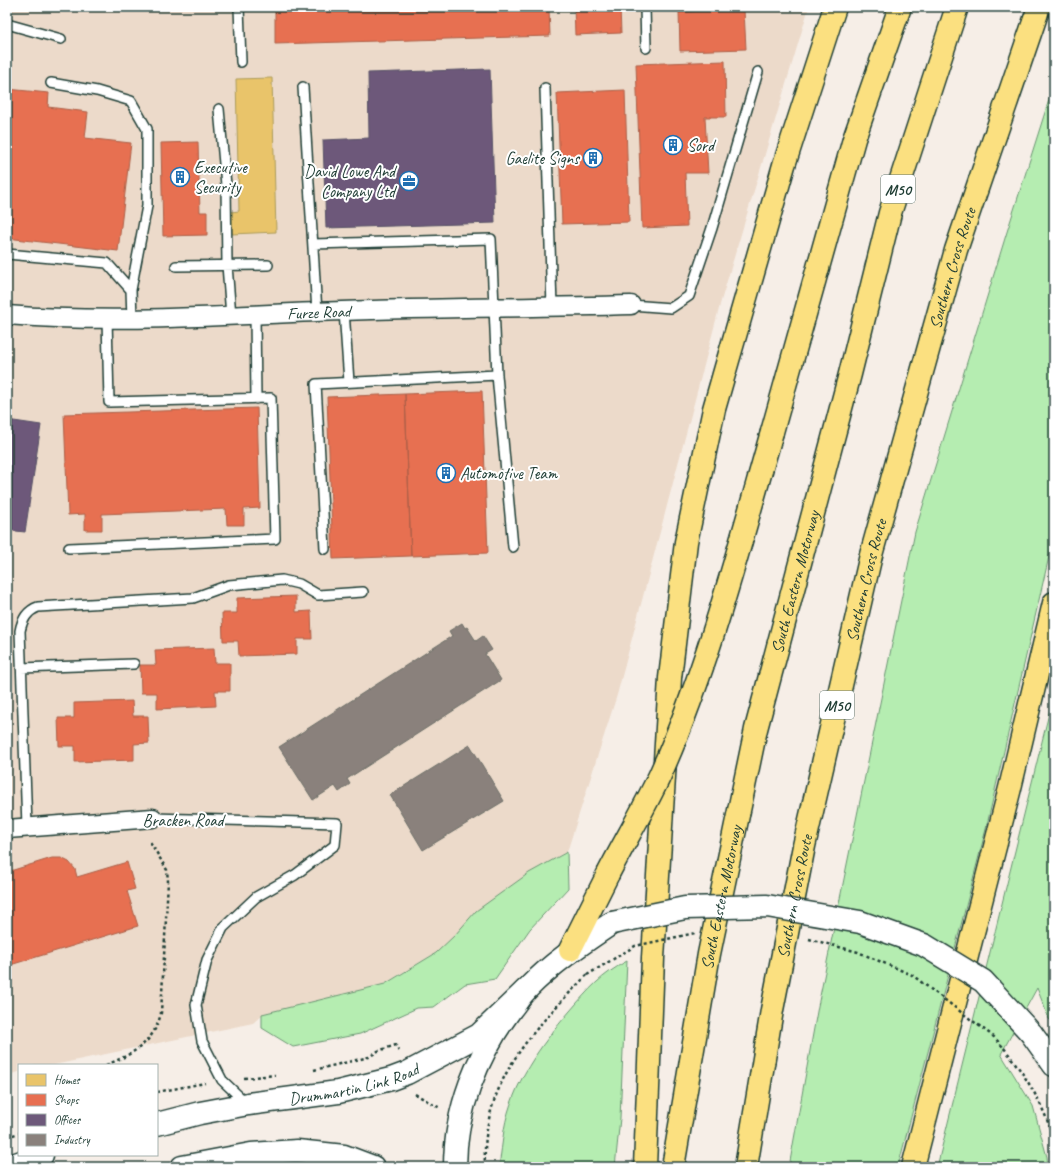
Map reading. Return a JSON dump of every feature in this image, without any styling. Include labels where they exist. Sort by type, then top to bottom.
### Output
[{"type":"highway","points":[[645,1167],[653,958],[669,686],[686,542],[714,408],[784,165],[835,7]]},
{"type":"highway","points":[[570,950],[660,775],[699,677],[729,585],[854,139],[900,7]]},
{"type":"highway","name":"South Eastern Motorway","points":[[673,1167],[709,954],[756,730],[848,382],[890,213],[956,7]]},
{"type":"highway","name":"Southern Cross Route","points":[[746,1167],[772,1010],[804,846],[871,555],[956,250],[1039,7]]},
{"type":"highway","points":[[913,1167],[1010,788],[1054,603]]},
{"type":"main road","points":[[455,1167],[458,1128],[470,1085],[482,1057],[502,1022],[525,990],[570,950],[612,923],[685,908],[767,906],[860,922],[924,945],[983,981],[1031,1033],[1054,1065]]},
{"type":"main road","name":"Drummartin Link Road","points":[[158,1124],[200,1113],[248,1104],[338,1092],[391,1079],[407,1073],[479,1035],[525,990]]},
{"type":"main road","points":[[182,1167],[251,1154],[297,1151],[344,1156],[373,1167]]},
{"type":"main road","points":[[7,1166],[39,1156]]},
{"type":"street","name":"Furze Road","points":[[7,315],[45,318],[132,318],[231,316],[344,311],[630,305]]},
{"type":"street","name":"Bracken Road","points":[[7,829],[27,826],[45,827],[153,818]]},
{"type":"lane","points":[[239,7],[241,62]]},
{"type":"lane","points":[[644,7],[646,48]]},
{"type":"lane","points":[[7,24],[61,39]]},
{"type":"lane","points":[[630,305],[671,308],[689,296],[712,228],[758,72]]},
{"type":"lane","points":[[51,83],[97,91],[131,101],[147,129],[147,206],[131,290],[132,318]]},
{"type":"lane","points":[[303,87],[317,312]]},
{"type":"lane","points":[[545,88],[552,307]]},
{"type":"lane","points":[[219,109],[226,185],[227,265],[231,316]]},
{"type":"lane","points":[[313,244],[491,240],[496,309],[497,375],[513,547]]},
{"type":"lane","points":[[7,254],[107,263],[131,290]]},
{"type":"lane","points":[[176,266],[268,265]]},
{"type":"lane","points":[[344,311],[349,382]]},
{"type":"lane","points":[[255,315],[256,399]]},
{"type":"lane","points":[[69,548],[275,539],[271,398],[109,402],[107,318]]},
{"type":"lane","points":[[325,549],[316,384],[497,375]]},
{"type":"lane","points":[[27,826],[20,631],[22,622],[31,610],[38,607],[193,598],[229,585],[282,580],[299,584],[318,595],[363,592]]},
{"type":"lane","points":[[21,668],[134,664]]},
{"type":"lane","name":"Bracken Road","points":[[153,818],[338,823],[335,845],[295,875],[256,897],[223,928],[207,960],[196,1005],[202,1041],[222,1080]]},
{"type":"lane","points":[[222,1080],[248,1104]]},
{"type":"path","points":[[108,1064],[124,1057],[144,1044],[158,1027],[161,1013],[167,870],[152,842],[146,837]]},
{"type":"path","points":[[485,1167],[490,1117],[496,1096],[510,1064],[545,1017],[587,975],[634,946],[697,933]]},
{"type":"path","points":[[806,938],[858,952],[912,975],[994,1037],[1025,1076],[1040,1101],[1054,1142]]},
{"type":"path","points":[[309,1070],[331,1067],[369,1057],[378,1051],[396,1044],[416,1095],[440,1108],[490,1117]]},
{"type":"path","points":[[158,1092],[222,1080],[280,1074]]},
{"type":"path","points":[[7,1137],[18,1132]]},
{"type":"shaded area","points":[[7,7],[809,7],[721,301],[617,695],[567,852],[556,858],[443,949],[381,986],[263,1014],[253,1023],[59,1064],[18,1064],[18,1072],[7,1075]]},
{"type":"green space","points":[[1054,84],[1054,535],[986,829],[898,1167],[789,1167],[818,1006],[915,532]]},
{"type":"green space","points":[[1054,693],[1054,1023],[1049,1019],[1037,988],[1001,1054],[1033,1106],[1047,1157],[1048,1167],[937,1167]]},
{"type":"green space","points":[[567,852],[568,888],[530,929],[495,979],[465,984],[434,1007],[417,1008],[360,1034],[293,1047],[262,1028],[262,1014],[385,984],[436,953],[455,935],[476,911],[529,873]]},
{"type":"green space","points":[[627,961],[620,1118],[615,1167],[499,1167],[508,1113],[520,1081],[529,1066],[548,1038],[583,996],[603,977]]},
{"type":"building: Homes","points":[[272,78],[276,232],[232,234],[231,212],[239,211],[236,79]]},
{"type":"building: Shops","points":[[275,7],[549,7],[550,36],[275,44]]},
{"type":"building: Shops","points":[[574,7],[620,7],[621,33],[575,35]]},
{"type":"building: Shops","points":[[679,7],[744,7],[744,10],[679,12]]},
{"type":"building: Shops","points":[[744,10],[746,49],[680,51],[679,12]]},
{"type":"building: Shops","name":"Sord","points":[[725,61],[726,117],[705,117],[708,173],[685,173],[687,226],[642,228],[636,64]]},
{"type":"building: Shops","points":[[7,89],[49,93],[48,107],[88,112],[85,138],[131,143],[118,251],[7,238]]},
{"type":"building: Shops","name":"Gaelite Signs","points":[[625,90],[629,222],[562,224],[557,93]]},
{"type":"building: Shops","name":"Executive Security","points":[[198,142],[200,212],[207,212],[207,235],[163,236],[161,143]]},
{"type":"building: Shops","name":"Automotive Team","points":[[482,391],[488,553],[411,556],[405,394]]},
{"type":"building: Shops","points":[[405,394],[411,556],[333,559],[327,397]]},
{"type":"building: Shops","points":[[257,408],[260,508],[244,509],[244,525],[227,525],[226,509],[102,514],[102,530],[85,530],[85,514],[68,515],[64,414]]},
{"type":"building: Shops","points":[[296,596],[296,612],[311,611],[312,639],[297,639],[297,654],[239,656],[238,641],[223,641],[222,613],[237,613],[237,598]]},
{"type":"building: Shops","points":[[214,648],[215,663],[230,663],[230,691],[215,691],[216,706],[157,709],[157,693],[141,693],[140,665],[156,665],[155,650]]},
{"type":"building: Shops","points":[[132,701],[133,716],[148,716],[149,743],[134,744],[134,760],[75,762],[75,746],[59,746],[58,718],[74,718],[74,703]]},
{"type":"building: Shops","points":[[52,858],[61,858],[69,862],[75,869],[77,877],[127,862],[135,889],[127,891],[138,926],[7,966],[7,872]]},
{"type":"building: Offices","name":"David Lowe And Company Ltd","points":[[490,69],[495,223],[326,228],[323,140],[369,138],[368,73]]},
{"type":"building: Offices","points":[[7,420],[41,425],[25,532],[7,530]]},
{"type":"building: Industry","points":[[462,623],[465,628],[467,627],[476,641],[483,636],[492,650],[485,654],[501,680],[347,779],[350,784],[339,792],[335,786],[313,800],[279,747],[452,636],[449,631]]},
{"type":"building: Industry","points":[[470,745],[504,801],[423,850],[390,795]]},
{"type":"place","name":"Sord","points":[[673,145]]},
{"type":"place","name":"Gaelite Signs","points":[[593,158]]},
{"type":"place","name":"Executive Security","points":[[180,177]]},
{"type":"place","name":"David Lowe And Company Ltd","points":[[409,181]]},
{"type":"place","name":"Automotive Team","points":[[446,473]]}]
